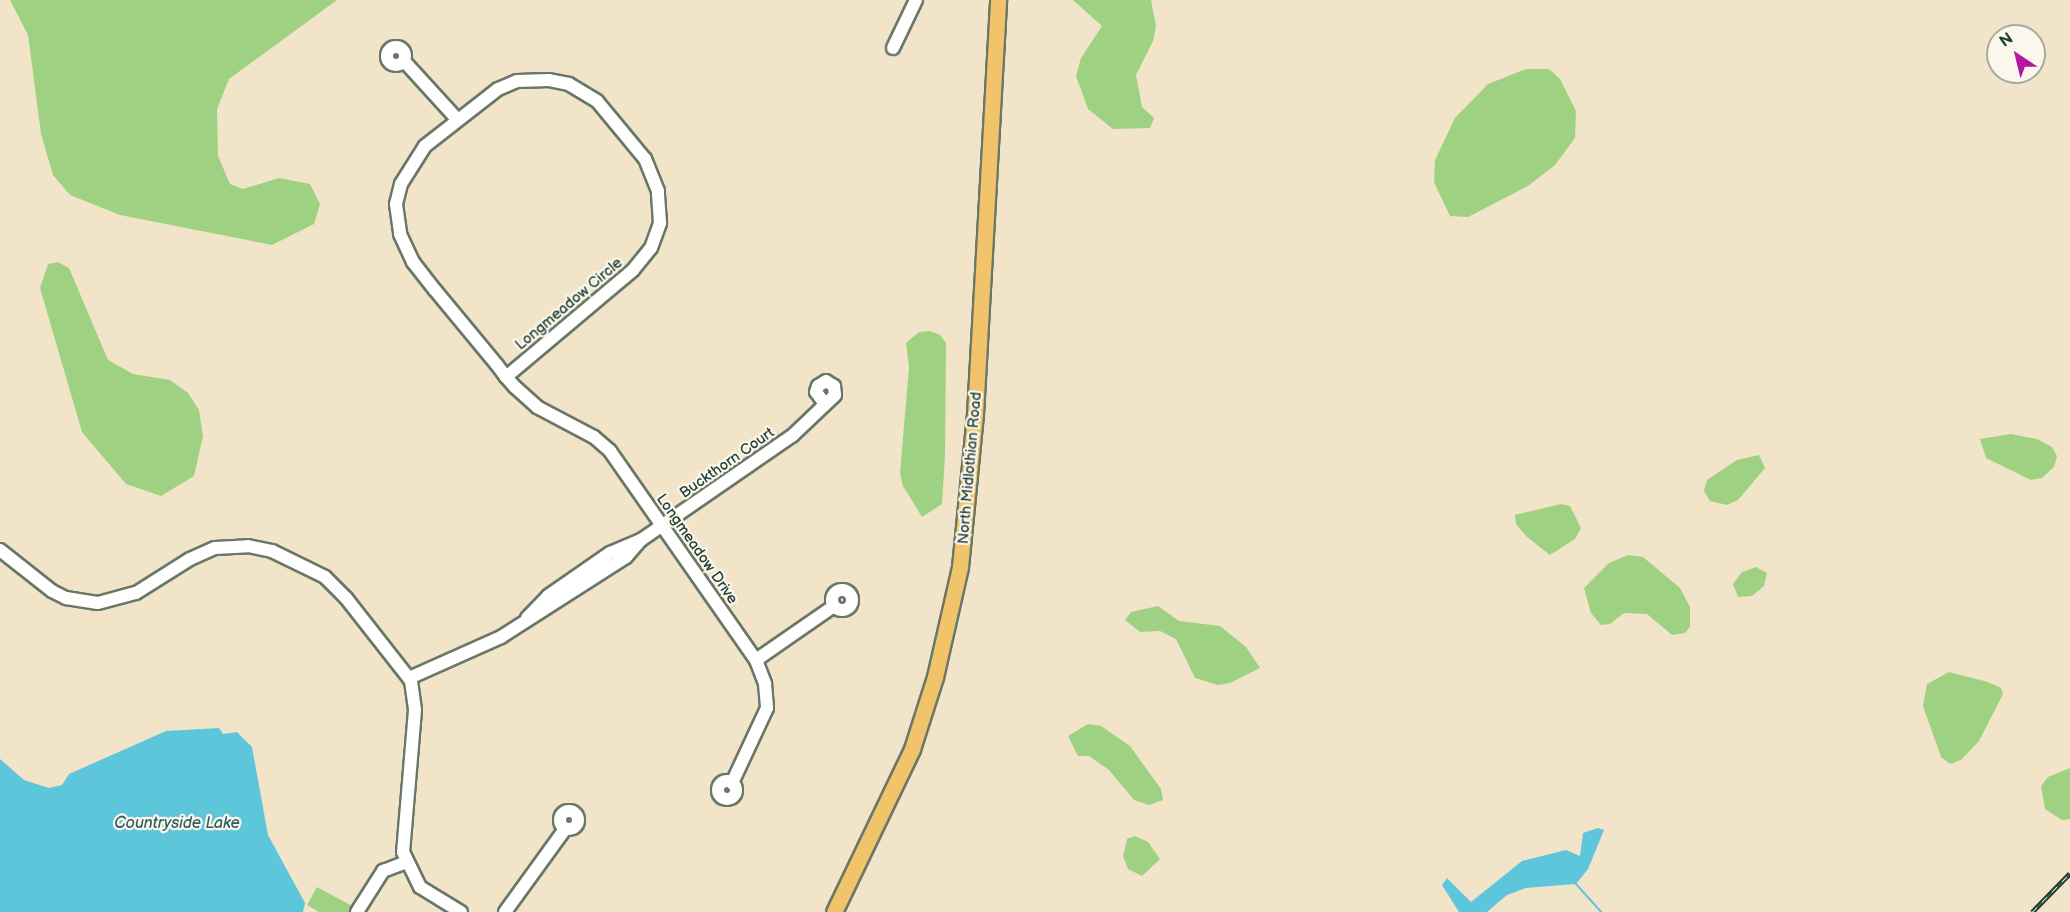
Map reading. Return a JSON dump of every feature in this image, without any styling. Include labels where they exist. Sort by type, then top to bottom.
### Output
[{"type":"main road","name":"North Midlothian Road","points":[[834,912],[912,749],[935,677],[960,567],[975,414],[998,0]]},
{"type":"street","points":[[892,48],[916,0]]},
{"type":"street","points":[[404,61],[457,119]]},
{"type":"street","name":"Longmeadow Circle","points":[[539,79],[569,84],[590,95],[609,114],[645,159],[658,191],[658,231],[641,262],[506,377],[413,262],[400,234],[396,204],[408,168],[425,146],[457,119],[506,85],[539,79]]},
{"type":"street","name":"Longmeadow Drive","points":[[506,377],[537,407],[603,443],[756,660],[765,684],[767,708],[732,783]]},
{"type":"street","name":"Buckthorn Court","points":[[409,678],[501,637],[527,618],[548,596],[610,553],[641,540],[792,436],[825,404]]},
{"type":"street","points":[[0,550],[52,591],[66,598],[98,603],[136,593],[190,559],[215,548],[248,546],[272,552],[302,562],[333,584],[409,678],[415,710],[402,839],[406,862],[420,887],[461,912]]},
{"type":"street","points":[[756,660],[834,606]]},
{"type":"street","points":[[505,912],[566,829]]},
{"type":"street","points":[[357,912],[383,871],[406,862]]},
{"type":"green space","points":[[10,0],[337,0],[229,79],[217,109],[218,156],[230,184],[243,189],[279,178],[310,184],[320,204],[314,224],[272,245],[120,215],[70,195],[53,175],[41,134],[28,35]]},
{"type":"green space","points":[[1073,0],[1151,0],[1156,26],[1153,41],[1136,75],[1142,107],[1154,118],[1150,128],[1113,129],[1088,109],[1076,76],[1081,58],[1102,26]]},
{"type":"green space","points":[[1526,69],[1549,69],[1560,79],[1576,111],[1575,138],[1555,165],[1528,186],[1468,217],[1450,216],[1434,182],[1435,160],[1455,118],[1488,84]]},
{"type":"green space","points":[[58,262],[69,268],[108,360],[133,374],[170,380],[188,393],[199,410],[203,436],[194,476],[161,496],[126,484],[82,432],[40,288],[48,264]]},
{"type":"green space","points":[[930,331],[940,335],[946,343],[945,455],[942,504],[922,517],[903,486],[900,473],[909,367],[906,343],[919,332]]},
{"type":"green space","points":[[2011,434],[2037,439],[2052,447],[2057,456],[2054,467],[2042,478],[2031,480],[1986,458],[1980,439]]},
{"type":"green space","points":[[1759,455],[1765,468],[1738,500],[1727,505],[1710,501],[1704,491],[1707,480],[1737,460]]},
{"type":"green space","points":[[1561,504],[1570,506],[1581,528],[1575,539],[1550,555],[1527,537],[1516,524],[1515,515]]},
{"type":"green space","points":[[1628,555],[1643,557],[1680,588],[1690,607],[1690,627],[1685,633],[1672,635],[1647,614],[1624,613],[1610,624],[1601,625],[1591,613],[1584,588],[1609,563]]},
{"type":"green space","points":[[1756,567],[1767,573],[1764,586],[1752,596],[1738,597],[1733,584],[1742,572]]},
{"type":"green space","points":[[1158,606],[1179,621],[1220,626],[1246,647],[1260,668],[1230,683],[1218,685],[1195,678],[1176,639],[1160,631],[1140,632],[1125,620],[1131,612]]},
{"type":"green space","points":[[1949,672],[1988,682],[2001,688],[2003,694],[1979,741],[1961,760],[1950,764],[1941,757],[1923,706],[1927,684]]},
{"type":"green space","points":[[1088,724],[1101,726],[1130,746],[1161,789],[1163,800],[1149,805],[1134,800],[1109,770],[1089,756],[1078,756],[1068,736]]},
{"type":"green space","points":[[2070,768],[2070,819],[2062,820],[2045,809],[2041,786],[2048,777]]},
{"type":"green space","points":[[1135,836],[1148,842],[1160,859],[1142,876],[1128,869],[1123,856],[1127,839]]},
{"type":"green space","points":[[317,887],[352,906],[349,912],[319,912],[307,905]]},
{"type":"water","name":"Countryside Lake","points":[[219,728],[223,734],[237,732],[252,747],[268,835],[305,903],[303,912],[0,912],[0,759],[24,780],[49,788],[62,785],[69,774],[166,731]]},
{"type":"water","points":[[1598,828],[1604,830],[1588,869],[1576,884],[1526,888],[1507,895],[1487,912],[1459,912],[1442,885],[1447,878],[1471,902],[1522,861],[1566,850],[1580,856],[1583,833]]},
{"type":"waterway","points":[[1576,884],[1601,912]]},
{"type":"railway","points":[[2032,912],[2070,873]]}]
